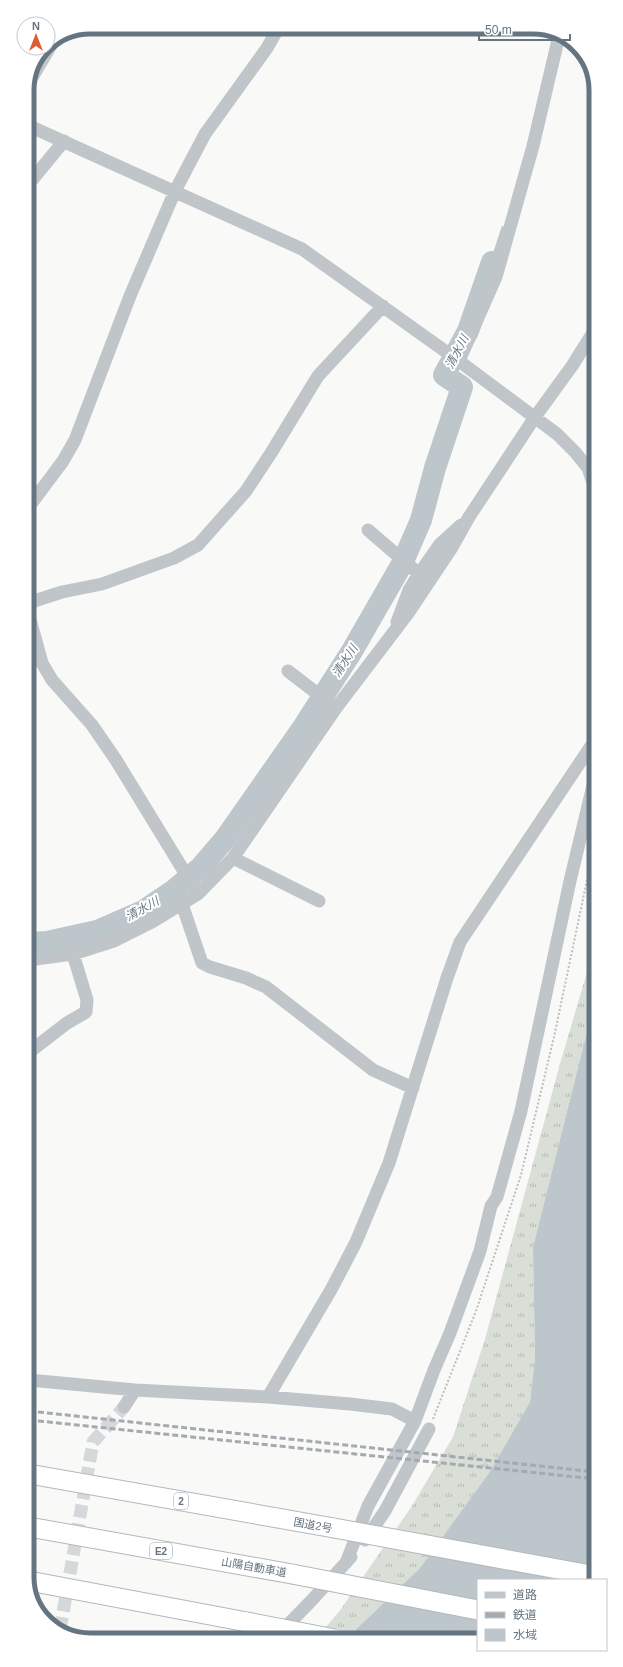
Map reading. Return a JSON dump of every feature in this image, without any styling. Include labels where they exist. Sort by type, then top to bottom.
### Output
[{"type":"highway","name":"国道2号","points":[[34,1475],[589,1575]]},
{"type":"highway","name":"山陽自動車道","points":[[34,1528],[292,1574],[477,1610]]},
{"type":"highway","points":[[34,1583],[304,1633]]},
{"type":"street","points":[[34,500],[63,461],[75,440],[130,296],[175,191],[205,134],[267,48],[275,34]]},
{"type":"street","points":[[459,361],[496,277],[533,146],[558,40]]},
{"type":"street","points":[[34,128],[302,249],[459,361],[557,434],[575,452],[589,471]]},
{"type":"street","points":[[34,178],[64,142]]},
{"type":"street","points":[[34,602],[62,592],[102,584],[174,558],[198,544],[246,491],[271,454],[318,376],[383,306]]},
{"type":"street","points":[[34,959],[73,954],[114,941],[152,922],[182,904],[233,858],[336,708],[410,612],[451,549],[469,517],[589,339]]},
{"type":"street","points":[[393,634],[410,590],[419,574],[440,544],[469,517]]},
{"type":"street","points":[[368,530],[419,574]]},
{"type":"street","points":[[34,634],[42,663],[52,680],[92,725],[116,760],[196,891]]},
{"type":"street","points":[[288,671],[336,708]]},
{"type":"street","points":[[268,1397],[332,1288],[356,1242],[389,1162],[438,1005],[460,942],[589,749]]},
{"type":"street","points":[[346,1563],[368,1506],[414,1421],[450,1333],[480,1251],[487,1228],[487,1220],[491,1206],[497,1197],[522,1111],[570,881],[589,802]]},
{"type":"street","points":[[233,858],[319,901]]},
{"type":"street","points":[[182,904],[202,963],[210,967],[246,978],[266,987],[373,1070],[413,1088]]},
{"type":"street","points":[[34,1048],[67,1023],[86,1012],[87,1000],[73,954]]},
{"type":"street","points":[[34,1380],[135,1390],[268,1397],[392,1409],[414,1421]]},
{"type":"street","points":[[124,1407],[135,1390]]},
{"type":"street","points":[[280,1633],[362,1545],[385,1511],[429,1429]]},
{"type":"green space","points":[[589,965],[589,1024],[533,1247],[535,1358],[530,1402],[489,1473],[420,1568],[352,1633],[321,1633],[341,1609],[412,1506],[453,1437],[485,1339],[560,1064]]},
{"type":"water","points":[[589,1024],[589,1579],[477,1579],[477,1633],[352,1633],[420,1568],[489,1473],[530,1402],[535,1358],[533,1247]]},
{"type":"waterway","points":[[492,262],[503,228]]},
{"type":"waterway","name":"清水川","points":[[34,943],[47,942],[97,931],[143,911],[174,890],[201,867],[225,839],[304,726],[352,651],[402,564],[421,520],[435,468],[462,387],[444,375],[468,331],[492,262]]},
{"type":"tunnel","points":[[61,1625],[93,1442],[124,1407]]},
{"type":"railway","points":[[34,1412],[589,1471]]},
{"type":"railway","points":[[34,1421],[589,1478]]}]
